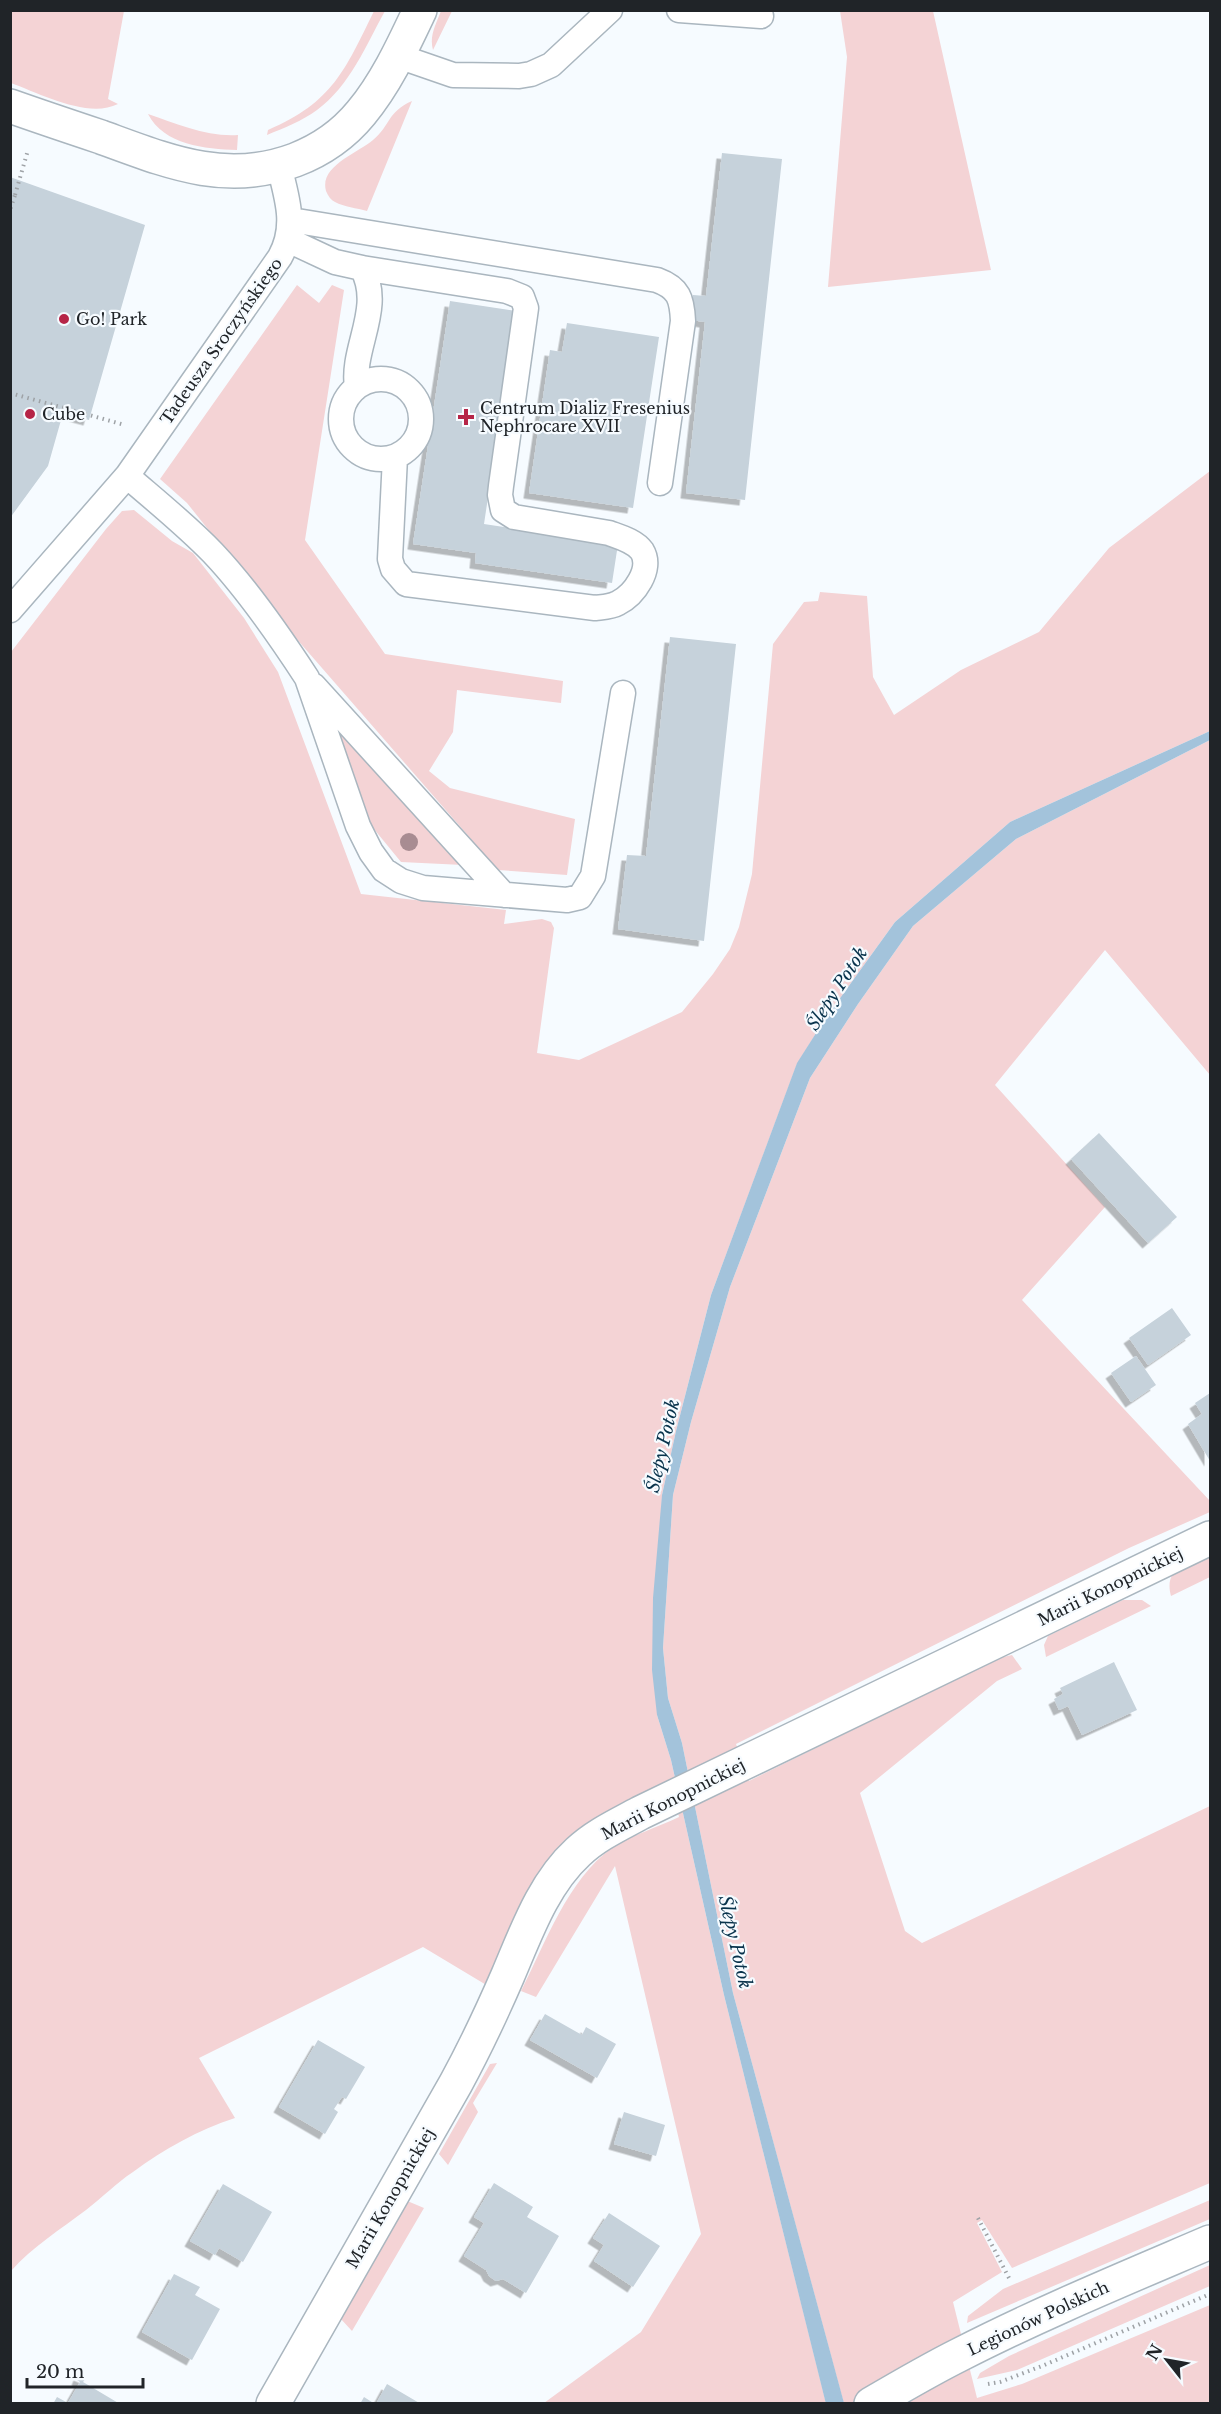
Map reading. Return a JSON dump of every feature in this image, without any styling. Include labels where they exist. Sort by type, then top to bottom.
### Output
[{"type":"street","points":[[10,106],[158,157],[203,170],[240,172],[279,166],[323,147],[350,125],[373,96],[398,56],[420,10]]},
{"type":"street","name":"Marii Konopnickiej","points":[[273,2403],[480,2039],[532,1920],[548,1891],[577,1852],[598,1836],[919,1677],[1210,1538]]},
{"type":"street","name":"Legionów Polskich","points":[[871,2403],[959,2355],[1103,2287],[1210,2242]]},
{"type":"lane","points":[[398,56],[453,75],[519,76],[531,74],[551,65],[610,10]]},
{"type":"lane","points":[[679,10],[761,16]]},
{"type":"lane","points":[[279,166],[289,230],[335,262],[507,291],[522,297],[526,308],[500,495],[503,510],[514,517],[621,537],[643,552],[644,573],[631,594],[620,602],[595,608],[406,584],[393,569],[390,559],[395,457]]},
{"type":"lane","points":[[289,230],[657,280],[668,284],[676,290],[683,321],[660,483]]},
{"type":"lane","name":"Tadeusza Sroczyńskiego","points":[[10,610],[128,476],[280,256],[289,230]]},
{"type":"lane","points":[[357,387],[357,366],[371,295],[362,268]]},
{"type":"lane","points":[[385,378],[409,389],[418,400],[422,413],[421,427],[416,440],[407,450],[395,457],[369,458],[357,452],[342,431],[340,417],[349,393],[371,379],[385,378]]},
{"type":"lane","points":[[128,476],[215,555],[249,597],[307,678],[504,895]]},
{"type":"lane","points":[[307,678],[358,826],[370,852],[384,870],[401,881],[423,888],[567,900],[580,897],[594,876],[623,693]]},
{"type":"path","points":[[10,210],[31,141]]},
{"type":"path","points":[[10,393],[125,425]]},
{"type":"path","points":[[978,2218],[1009,2278]]},
{"type":"path","points":[[982,2384],[1000,2382],[1042,2366],[1210,2294]]},
{"type":"shaded area","points":[[11,10],[124,11],[108,99],[118,104],[93,109],[79,107],[11,83]]},
{"type":"shaded area","points":[[374,11],[385,11],[356,64],[339,89],[311,114],[267,135],[268,130],[308,108],[322,96],[345,67]]},
{"type":"shaded area","points":[[441,11],[452,11],[433,50],[432,35]]},
{"type":"shaded area","points":[[840,11],[933,11],[991,270],[828,287],[847,57]]},
{"type":"shaded area","points":[[412,101],[367,211],[332,200],[326,191],[325,182],[328,174],[341,161],[373,140],[393,114]]},
{"type":"shaded area","points":[[148,114],[204,132],[238,135],[237,150],[199,146],[175,139],[164,133]]},
{"type":"shaded area","points":[[297,285],[319,303],[332,285],[344,290],[305,540],[385,654],[563,681],[561,703],[457,690],[453,732],[429,771],[450,788],[575,819],[567,875],[498,870],[288,629],[187,503],[160,479]]},
{"type":"shaded area","points":[[1210,471],[1210,731],[1010,822],[895,922],[825,1019],[797,1064],[711,1295],[662,1495],[657,1715],[671,1760],[724,1995],[826,2403],[544,2403],[641,2332],[701,2234],[615,1866],[536,1997],[521,1991],[559,1913],[570,1894],[596,1861],[620,1843],[679,1817],[671,1782],[606,1812],[488,1986],[423,1947],[199,2058],[235,2118],[195,2134],[145,2164],[37,2246],[11,2271],[11,652],[106,529],[122,511],[134,510],[172,541],[193,553],[244,618],[278,672],[361,894],[506,910],[504,924],[542,919],[551,922],[554,928],[537,1053],[579,1060],[682,1012],[730,949],[739,927],[752,874],[773,644],[804,602],[818,601],[820,592],[867,596],[873,677],[894,715],[961,670],[1039,632],[1109,548]]},
{"type":"shaded area","points":[[335,724],[463,865],[401,862],[369,823]]},
{"type":"shaded area","points":[[1210,740],[1210,1075],[1105,950],[995,1085],[1105,1207],[1022,1300],[1210,1501],[1210,1512],[1129,1548],[736,1744],[749,1781],[999,1658],[1012,1655],[1022,1669],[997,1681],[860,1793],[905,1931],[922,1943],[1210,1806],[1210,2183],[1012,2268],[982,2220],[977,2223],[1002,2272],[953,2302],[977,2398],[1022,2384],[1210,2305],[1210,2403],[844,2404],[733,1993],[682,1743],[668,1698],[663,1648],[673,1495],[691,1422],[730,1287],[810,1078],[913,926],[1016,839]]},
{"type":"shaded area","points":[[1210,1552],[1210,1577],[1171,1596],[1171,1578],[1174,1572],[1186,1563]]},
{"type":"shaded area","points":[[1123,1600],[1142,1600],[1151,1606],[1046,1657],[1044,1645],[1048,1636]]},
{"type":"shaded area","points":[[497,2063],[473,2103],[478,2112],[448,2165],[439,2154],[490,2064]]},
{"type":"shaded area","points":[[405,2200],[424,2208],[352,2331],[340,2318]]},
{"type":"shaded area","points":[[1210,2200],[1210,2219],[967,2323],[968,2316],[1003,2289]]},
{"type":"shaded area","points":[[1210,2265],[1210,2286],[1017,2370],[977,2379],[980,2373],[1009,2356]]},
{"type":"water","points":[[1210,731],[1210,740],[1016,839],[913,926],[858,1004],[810,1078],[730,1287],[691,1422],[673,1495],[663,1648],[668,1698],[682,1743],[733,1993],[844,2403],[826,2404],[724,1995],[671,1760],[657,1715],[652,1670],[653,1598],[662,1495],[676,1431],[711,1295],[797,1063],[825,1019],[895,922],[1010,822]]},
{"type":"building","points":[[722,153],[782,159],[745,500],[686,493],[705,322],[691,320],[693,295],[706,296]]},
{"type":"building","name":"Go! Park","points":[[10,177],[145,225],[89,420],[63,413],[48,466],[10,518]]},
{"type":"building","name":"Centrum Dializ Fresenius Nephrocare XVII","points":[[450,301],[516,311],[484,524],[618,544],[612,583],[475,563],[476,553],[413,544]]},
{"type":"building","points":[[567,323],[659,337],[633,508],[529,493],[550,350],[562,352]]},
{"type":"building","points":[[670,637],[736,644],[704,941],[618,929],[627,855],[646,856]]},
{"type":"building","points":[[1099,1133],[1177,1217],[1148,1243],[1071,1159]]},
{"type":"building","points":[[1172,1308],[1191,1335],[1148,1365],[1129,1338]]},
{"type":"building","points":[[1136,1356],[1156,1385],[1131,1402],[1111,1373]]},
{"type":"building","points":[[1210,1393],[1210,1461],[1188,1424],[1202,1414],[1195,1403]]},
{"type":"building","points":[[1114,1662],[1137,1710],[1082,1735],[1068,1706],[1059,1710],[1054,1699],[1063,1694],[1060,1688]]},
{"type":"building","points":[[545,2014],[582,2035],[586,2027],[616,2044],[597,2078],[530,2040]]},
{"type":"building","points":[[318,2040],[365,2067],[346,2099],[342,2097],[334,2109],[338,2112],[325,2134],[279,2107]]},
{"type":"building","points":[[624,2112],[665,2125],[656,2156],[614,2144]]},
{"type":"building","points":[[494,2183],[533,2207],[527,2217],[559,2236],[526,2293],[503,2279],[496,2281],[489,2276],[486,2270],[464,2256],[484,2223],[474,2217]]},
{"type":"building","points":[[223,2184],[272,2212],[243,2262],[219,2248],[215,2255],[190,2241]]},
{"type":"building","points":[[609,2213],[660,2246],[633,2287],[594,2261],[604,2245],[593,2238]]},
{"type":"building","points":[[174,2274],[200,2287],[195,2295],[220,2309],[192,2360],[142,2332]]},
{"type":"building","points":[[79,2375],[86,2378],[83,2382],[120,2404],[53,2404],[57,2397],[68,2403],[80,2382],[77,2380]]},
{"type":"building","points":[[387,2384],[421,2404],[376,2404]]},
{"type":"building","points":[[364,2397],[375,2404],[360,2404]]},
{"type":"place","name":"Go! Park","points":[[64,319]]},
{"type":"place","name":"Cube","points":[[30,414]]},
{"type":"place","name":"Centrum Dializ Fresenius Nephrocare XVII","points":[[466,417]]},
{"type":"water label","name":"Ślepy Potok","points":[[837,989]]},
{"type":"water label","name":"Ślepy Potok","points":[[663,1446]]},
{"type":"water label","name":"Ślepy Potok","points":[[735,1942]]}]
